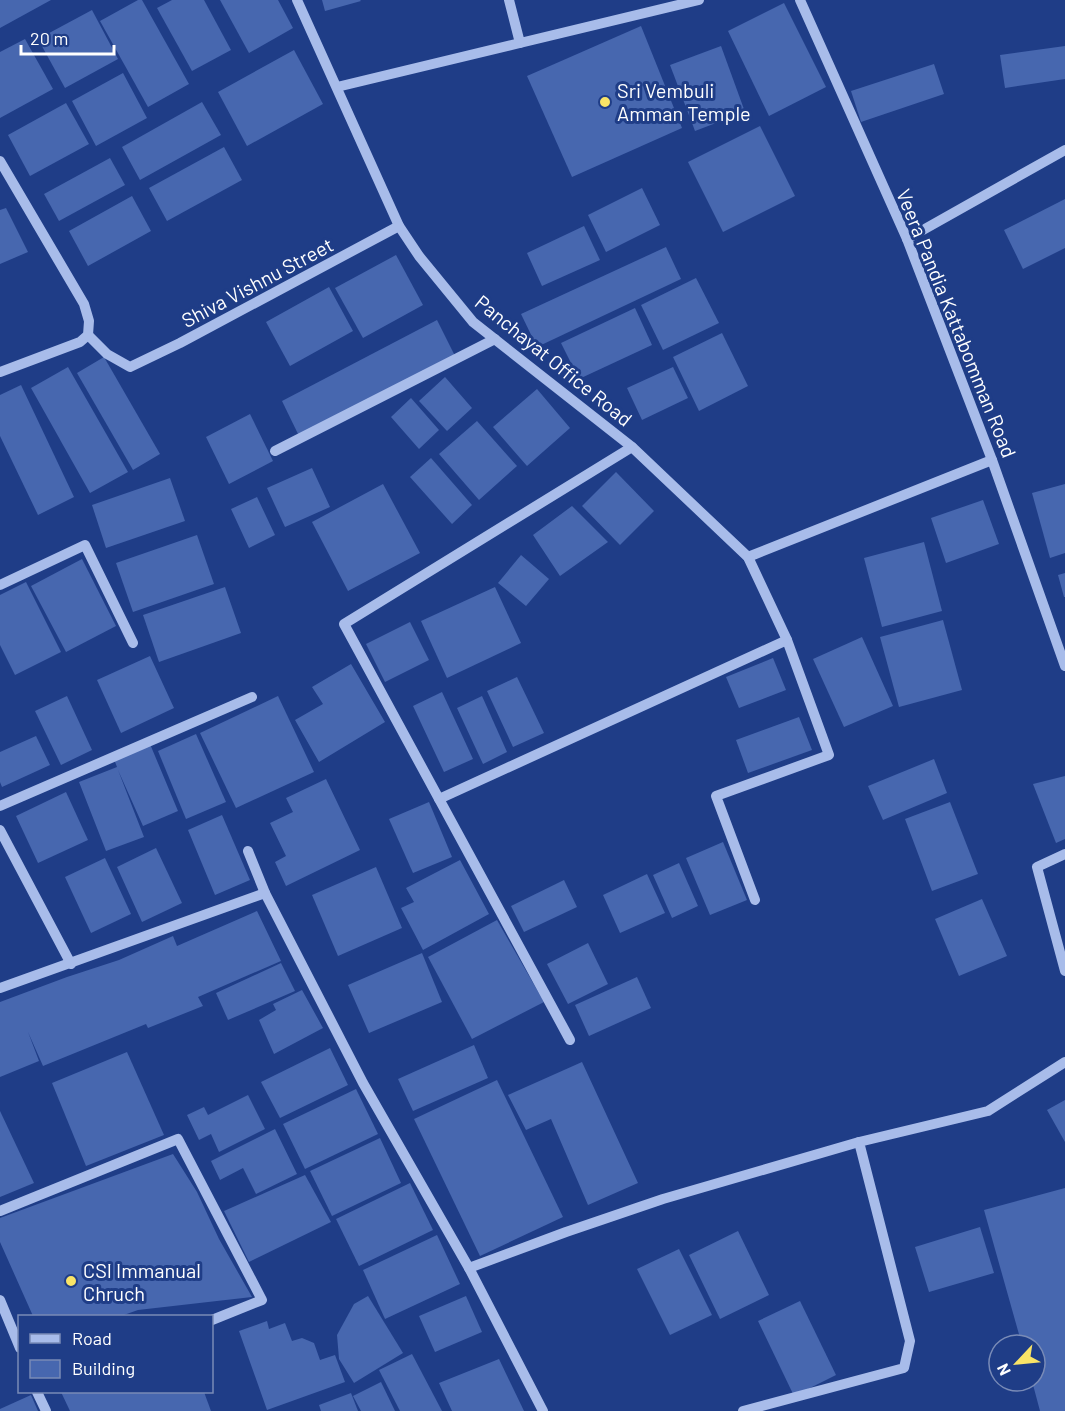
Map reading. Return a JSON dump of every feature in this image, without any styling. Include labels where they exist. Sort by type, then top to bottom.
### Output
[{"type":"street","name":"Panchayat Office Road","points":[[297,0],[399,226],[419,256],[473,322],[632,447],[748,557],[787,640],[829,755],[716,796],[755,900]]},
{"type":"street","points":[[509,0],[520,43]]},
{"type":"street","points":[[337,87],[699,0]]},
{"type":"street","name":"Veera Pandia Kattabomman Road","points":[[800,0],[907,239],[992,460],[1065,666]]},
{"type":"street","points":[[907,239],[1065,150]]},
{"type":"street","points":[[0,161],[84,304],[89,321],[88,335],[80,342],[0,372]]},
{"type":"street","name":"Shiva Vishnu Street","points":[[88,335],[107,354],[130,367],[180,343],[399,226]]},
{"type":"street","points":[[275,451],[495,339]]},
{"type":"street","points":[[570,1040],[344,624],[632,447]]},
{"type":"street","points":[[748,557],[992,460]]},
{"type":"street","points":[[0,585],[85,545],[133,643]]},
{"type":"street","points":[[439,799],[787,640]]},
{"type":"street","points":[[0,806],[252,697]]},
{"type":"street","points":[[0,830],[71,964]]},
{"type":"street","points":[[248,850],[265,893],[363,1083],[469,1268],[543,1411]]},
{"type":"street","points":[[1065,854],[1036,867],[1065,971]]},
{"type":"street","points":[[0,988],[265,893]]},
{"type":"street","points":[[469,1268],[663,1199],[860,1142],[988,1111],[1065,1062]]},
{"type":"street","points":[[0,1211],[178,1139],[262,1300],[213,1320]]},
{"type":"street","points":[[743,1411],[904,1368],[910,1341],[860,1142]]},
{"type":"street","points":[[0,1300],[18,1343]]},
{"type":"street","points":[[37,1393],[46,1411]]},
{"type":"building","points":[[0,0],[51,0],[0,28]]},
{"type":"building","points":[[142,0],[189,84],[148,107],[100,21]]},
{"type":"building","points":[[172,0],[204,0],[231,50],[192,71],[157,8]]},
{"type":"building","points":[[220,0],[278,0],[293,28],[249,53]]},
{"type":"building","points":[[322,0],[360,0],[361,1],[325,11]]},
{"type":"building","points":[[784,3],[826,87],[769,116],[728,31]]},
{"type":"building","points":[[92,10],[118,59],[65,88],[38,39]]},
{"type":"building","name":"Sri Vembuli Amman Temple","points":[[641,26],[682,128],[572,177],[527,76]]},
{"type":"building","points":[[25,39],[53,89],[0,118],[0,52]]},
{"type":"building","points":[[721,46],[745,112],[695,131],[670,65]]},
{"type":"building","points":[[1065,46],[1065,79],[1005,88],[1000,55]]},
{"type":"building","points":[[294,50],[323,104],[247,146],[218,92]]},
{"type":"building","points":[[934,64],[944,94],[861,122],[851,91]]},
{"type":"building","points":[[123,73],[147,118],[96,146],[72,101]]},
{"type":"building","points":[[202,102],[221,135],[140,180],[122,147]]},
{"type":"building","points":[[66,103],[89,144],[30,176],[8,135]]},
{"type":"building","points":[[760,126],[795,196],[723,232],[688,162]]},
{"type":"building","points":[[224,147],[242,180],[167,221],[149,188]]},
{"type":"building","points":[[110,158],[125,185],[59,221],[44,194]]},
{"type":"building","points":[[642,188],[660,225],[606,252],[588,215]]},
{"type":"building","points":[[132,196],[151,231],[88,266],[69,231]]},
{"type":"building","points":[[1065,199],[1065,248],[1023,269],[1004,230]]},
{"type":"building","points":[[6,208],[28,252],[0,264],[0,210]]},
{"type":"building","points":[[584,226],[600,260],[542,286],[527,253]]},
{"type":"building","points":[[666,247],[681,279],[537,347],[521,314]]},
{"type":"building","points":[[396,255],[423,305],[363,338],[335,288]]},
{"type":"building","points":[[696,278],[719,323],[663,350],[641,305]]},
{"type":"building","points":[[329,287],[353,331],[290,366],[266,322]]},
{"type":"building","points":[[635,308],[652,345],[579,379],[561,343]]},
{"type":"building","points":[[437,320],[455,356],[299,436],[282,401]]},
{"type":"building","points":[[722,333],[748,386],[699,411],[673,357]]},
{"type":"building","points":[[104,357],[160,454],[133,470],[77,373]]},
{"type":"building","points":[[68,367],[128,472],[90,493],[31,388]]},
{"type":"building","points":[[673,367],[688,398],[642,420],[627,388]]},
{"type":"building","points":[[445,377],[472,408],[447,431],[419,401]]},
{"type":"building","points":[[21,385],[74,497],[38,515],[0,436],[0,395]]},
{"type":"building","points":[[537,389],[570,428],[527,466],[493,427]]},
{"type":"building","points":[[411,398],[439,430],[419,449],[391,417]]},
{"type":"building","points":[[250,414],[273,461],[229,484],[206,437]]},
{"type":"building","points":[[477,421],[517,466],[479,500],[439,454]]},
{"type":"building","points":[[431,458],[472,505],[452,524],[410,477]]},
{"type":"building","points":[[312,468],[330,507],[285,527],[267,488]]},
{"type":"building","points":[[616,472],[654,511],[620,545],[582,506]]},
{"type":"building","points":[[170,478],[185,521],[106,548],[92,505]]},
{"type":"building","points":[[383,484],[420,553],[348,591],[312,522]]},
{"type":"building","points":[[1065,484],[1065,553],[1050,558],[1032,493]]},
{"type":"building","points":[[257,497],[275,535],[249,548],[231,509]]},
{"type":"building","points":[[983,500],[999,544],[946,563],[931,518]]},
{"type":"building","points":[[572,506],[608,542],[560,576],[533,535]]},
{"type":"building","points":[[197,535],[214,584],[133,612],[116,563]]},
{"type":"building","points":[[924,542],[942,611],[882,627],[864,558]]},
{"type":"building","points":[[521,555],[549,579],[526,606],[498,583]]},
{"type":"building","points":[[82,559],[116,626],[66,652],[31,586]]},
{"type":"building","points":[[1065,573],[1065,597],[1064,597],[1058,575]]},
{"type":"building","points":[[26,582],[61,652],[15,675],[0,645],[0,595]]},
{"type":"building","points":[[225,587],[241,633],[159,662],[143,615]]},
{"type":"building","points":[[495,587],[521,643],[447,678],[421,621]]},
{"type":"building","points":[[943,620],[962,690],[899,707],[880,637]]},
{"type":"building","points":[[410,622],[429,660],[385,682],[366,644]]},
{"type":"building","points":[[862,637],[893,706],[844,727],[813,659]]},
{"type":"building","points":[[150,656],[174,708],[121,733],[97,680]]},
{"type":"building","points":[[773,658],[786,690],[739,708],[726,677]]},
{"type":"building","points":[[351,664],[385,722],[319,762],[295,720],[323,704],[312,687]]},
{"type":"building","points":[[517,677],[544,733],[513,747],[487,691]]},
{"type":"building","points":[[442,692],[473,759],[444,772],[413,706]]},
{"type":"building","points":[[67,696],[92,750],[61,765],[35,711]]},
{"type":"building","points":[[278,696],[314,772],[236,808],[200,733]]},
{"type":"building","points":[[482,696],[507,752],[483,764],[457,708]]},
{"type":"building","points":[[799,717],[812,750],[748,773],[736,740]]},
{"type":"building","points":[[196,734],[226,802],[186,819],[158,751]]},
{"type":"building","points":[[36,736],[50,765],[2,787],[0,752]]},
{"type":"building","points":[[150,744],[178,811],[143,826],[118,770],[144,837],[106,851],[79,782],[117,767],[114,759]]},
{"type":"building","points":[[934,759],[947,793],[883,820],[868,786]]},
{"type":"building","points":[[1065,776],[1065,839],[1056,843],[1033,784]]},
{"type":"building","points":[[326,779],[360,850],[286,886],[275,862],[286,856],[270,823],[293,812],[286,798]]},
{"type":"building","points":[[66,792],[88,840],[38,863],[16,816]]},
{"type":"building","points":[[429,802],[452,857],[413,873],[389,819]]},
{"type":"building","points":[[950,802],[978,874],[932,891],[905,819]]},
{"type":"building","points":[[222,815],[250,880],[215,895],[188,830]]},
{"type":"building","points":[[723,842],[747,900],[710,915],[686,858]]},
{"type":"building","points":[[156,848],[182,903],[142,922],[117,867]]},
{"type":"building","points":[[105,858],[131,914],[91,933],[65,877]]},
{"type":"building","points":[[460,860],[489,914],[423,950],[401,908],[414,902],[406,888]]},
{"type":"building","points":[[679,863],[698,906],[672,918],[653,875]]},
{"type":"building","points":[[376,867],[402,928],[338,956],[312,895]]},
{"type":"building","points":[[647,874],[665,913],[620,933],[603,895]]},
{"type":"building","points":[[564,880],[577,907],[524,932],[511,906]]},
{"type":"building","points":[[982,899],[1007,956],[959,976],[935,919]]},
{"type":"building","points":[[257,911],[281,961],[198,997],[203,1006],[148,1028],[146,1024],[43,1066],[28,1032],[39,1061],[0,1077],[0,1002],[119,960],[173,936],[177,946]]},
{"type":"building","points":[[497,920],[544,1002],[472,1039],[428,957]]},
{"type":"building","points":[[588,943],[608,984],[568,1004],[547,964]]},
{"type":"building","points":[[422,953],[442,1002],[369,1033],[348,985]]},
{"type":"building","points":[[281,963],[295,991],[228,1020],[216,993]]},
{"type":"building","points":[[637,977],[651,1008],[589,1036],[575,1005]]},
{"type":"building","points":[[302,990],[323,1028],[274,1054],[259,1020],[276,1010],[273,1004]]},
{"type":"building","points":[[474,1045],[488,1078],[413,1111],[398,1079]]},
{"type":"building","points":[[330,1048],[348,1085],[280,1118],[261,1082]]},
{"type":"building","points":[[127,1052],[164,1135],[86,1166],[52,1083]]},
{"type":"building","points":[[582,1062],[638,1183],[588,1205],[551,1119],[526,1130],[508,1095]]},
{"type":"building","points":[[497,1080],[563,1217],[480,1256],[414,1119]]},
{"type":"building","points":[[356,1089],[378,1134],[305,1169],[283,1124]]},
{"type":"building","points":[[248,1095],[265,1129],[219,1152],[211,1134],[199,1140],[187,1115],[204,1107],[208,1115]]},
{"type":"building","points":[[1065,1100],[1065,1142],[1047,1110]]},
{"type":"building","points":[[0,1111],[34,1183],[0,1197]]},
{"type":"building","points":[[275,1129],[297,1174],[256,1194],[243,1168],[220,1180],[211,1161]]},
{"type":"building","points":[[380,1138],[401,1183],[332,1216],[310,1171]]},
{"type":"building","points":[[173,1154],[197,1192],[219,1239],[252,1297],[138,1310],[124,1315],[33,1315],[0,1242],[0,1218]]},
{"type":"building","points":[[305,1175],[331,1222],[249,1262],[224,1211]]},
{"type":"building","points":[[410,1183],[433,1230],[359,1266],[336,1219]]},
{"type":"building","points":[[1065,1188],[1065,1411],[1040,1411],[1035,1393],[1047,1393],[1047,1333],[1019,1333],[984,1210]]},
{"type":"building","points":[[980,1227],[994,1273],[929,1292],[915,1247]]},
{"type":"building","points":[[738,1231],[769,1295],[720,1319],[689,1255]]},
{"type":"building","points":[[437,1235],[460,1284],[385,1319],[363,1270]]},
{"type":"building","points":[[679,1249],[712,1315],[670,1335],[637,1269]]},
{"type":"building","points":[[368,1296],[403,1353],[354,1383],[339,1359],[337,1335],[354,1304]]},
{"type":"building","points":[[466,1296],[482,1332],[435,1352],[419,1316]]},
{"type":"building","points":[[800,1301],[836,1375],[794,1396],[758,1321]]},
{"type":"building","points":[[267,1321],[269,1329],[285,1323],[292,1341],[302,1338],[314,1343],[320,1360],[335,1355],[345,1382],[267,1410],[239,1331]]},
{"type":"building","points":[[412,1354],[442,1411],[400,1411],[379,1370]]},
{"type":"building","points":[[499,1359],[524,1411],[452,1411],[439,1383]]},
{"type":"building","points":[[381,1382],[395,1411],[361,1411],[353,1396]]},
{"type":"building","points":[[61,1393],[204,1393],[211,1411],[70,1411]]},
{"type":"building","points":[[351,1393],[358,1411],[321,1411],[319,1405]]},
{"type":"building","points":[[31,1395],[38,1411],[0,1411],[0,1409]]},
{"type":"place","name":"Sri Vembuli Amman Temple","points":[[605,102]]},
{"type":"place","name":"CSI Immanual Chruch","points":[[71,1281]]}]
